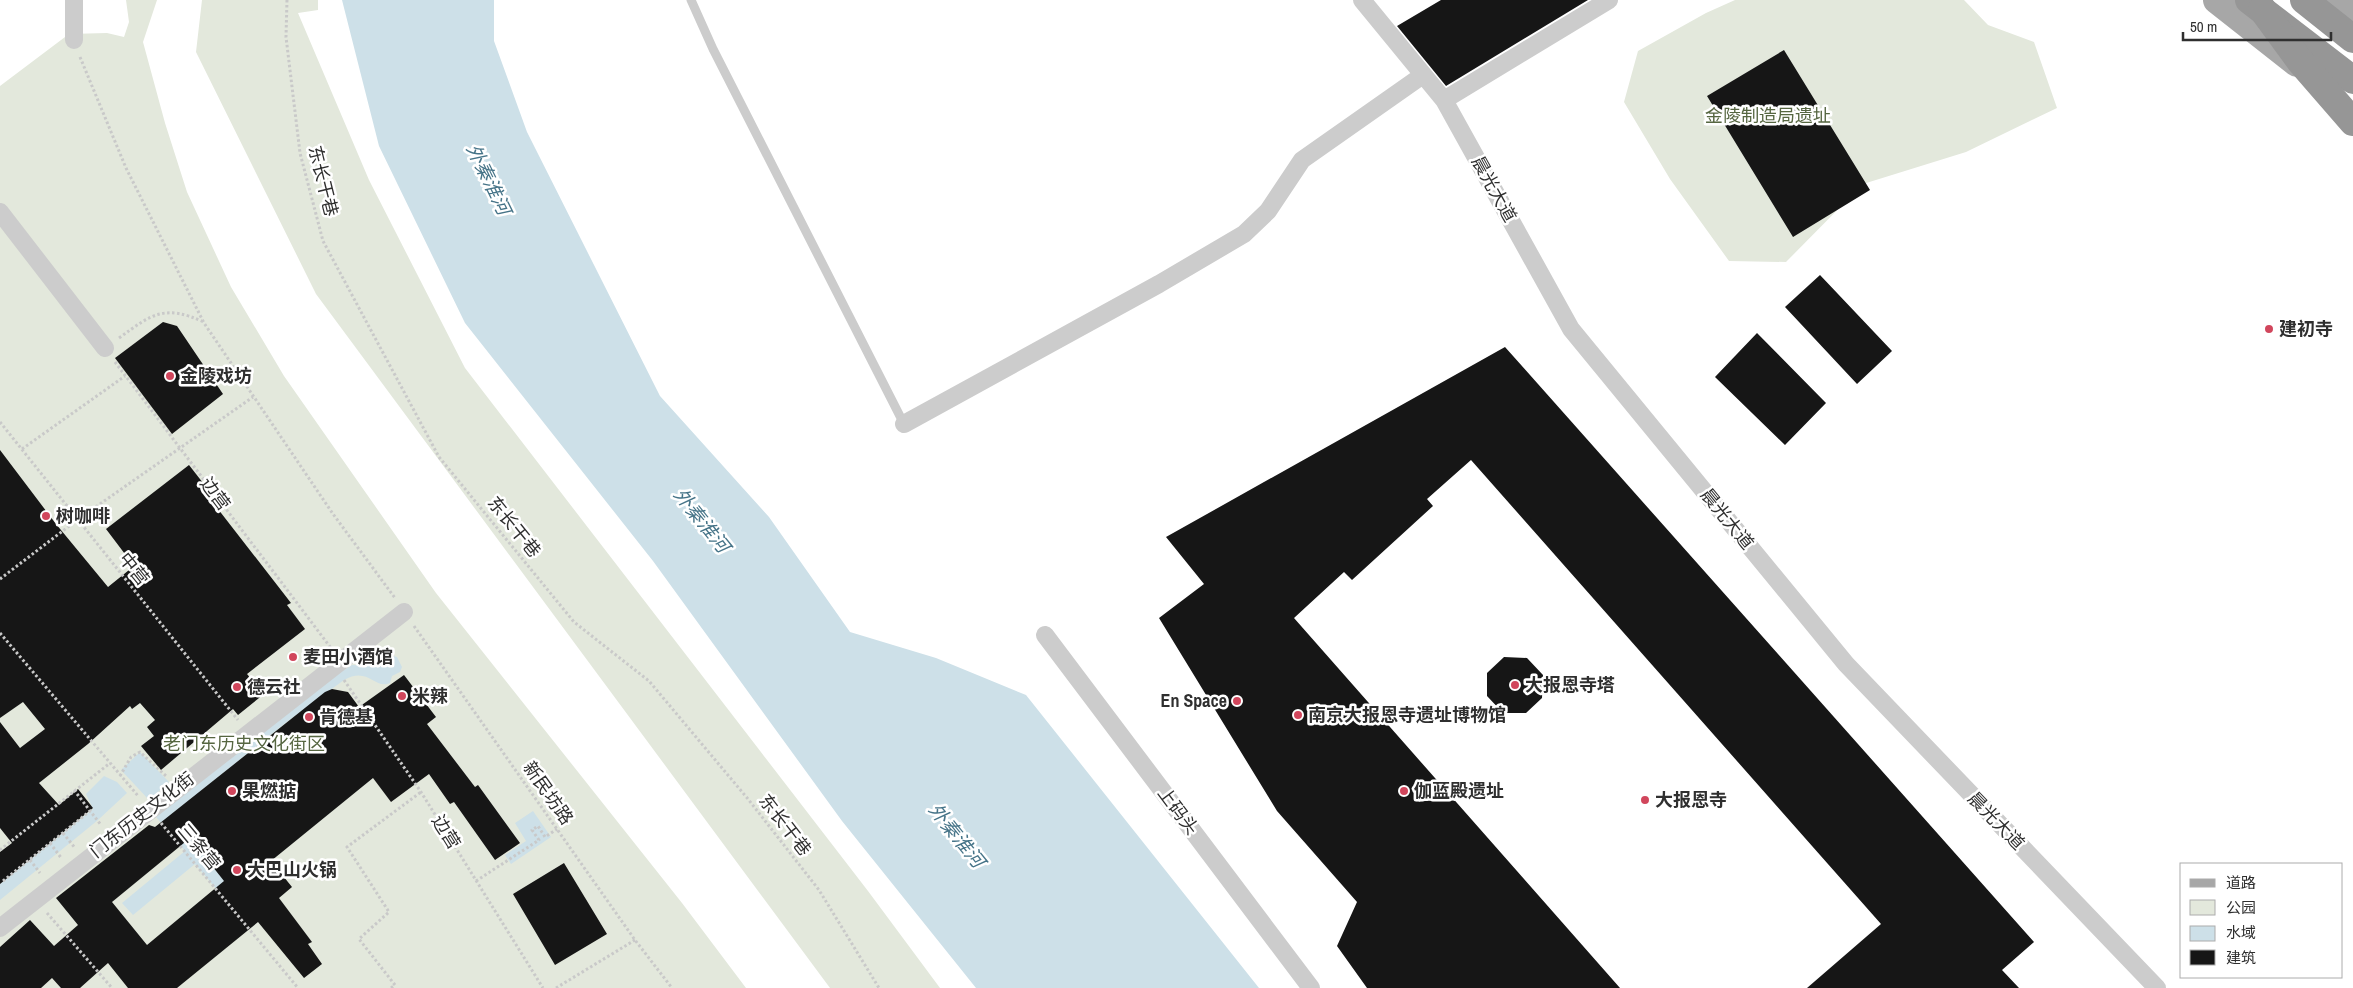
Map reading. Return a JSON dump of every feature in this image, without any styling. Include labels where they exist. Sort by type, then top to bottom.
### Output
[{"type":"highway","points":[[2304,0],[2353,39]]},
{"type":"highway","points":[[2256,5],[2353,80]]},
{"type":"highway","points":[[2256,5],[2300,61],[2353,122]]},
{"type":"main road","points":[[2217,0],[2353,108]]},
{"type":"main road","points":[[2339,0],[2353,13]]},
{"type":"street","points":[[74,0],[74,40]]},
{"type":"street","name":"晨光大道","points":[[1362,0],[1444,100],[1572,329],[1846,664],[2156,988]]},
{"type":"street","points":[[1444,100],[1608,0]]},
{"type":"street","points":[[904,424],[1159,284],[1244,234],[1268,211],[1302,160],[1423,75]]},
{"type":"street","points":[[0,212],[105,348]]},
{"type":"street","name":"门东历史文化街","points":[[0,928],[176,788],[404,612]]},
{"type":"street","name":"上码头","points":[[1045,634],[1311,988]]},
{"type":"lane","points":[[691,0],[713,49],[904,424]]},
{"type":"path","name":"东长干巷","points":[[287,0],[286,37],[300,153],[324,241],[439,457],[574,622],[649,681],[748,799],[819,890],[879,988]]},
{"type":"path","name":"新民坊路","points":[[74,40],[126,168],[204,322],[334,514],[635,940],[672,988]]},
{"type":"path","points":[[105,348],[149,316],[162,312],[192,317],[204,322]]},
{"type":"path","name":"边营","points":[[22,449],[125,376],[340,660]]},
{"type":"path","points":[[0,580],[77,520],[253,397]]},
{"type":"path","name":"中营","points":[[0,422],[248,732]]},
{"type":"path","name":"三条营","points":[[0,633],[150,809],[298,988]]},
{"type":"path","name":"边营","points":[[344,680],[421,792],[544,988]]},
{"type":"path","points":[[120,776],[130,757],[140,752],[176,788]]},
{"type":"path","points":[[0,850],[110,763]]},
{"type":"path","points":[[74,790],[98,820]]},
{"type":"path","points":[[391,988],[395,985],[359,939],[389,912],[347,846],[421,792]]},
{"type":"path","points":[[3,881],[90,811]]},
{"type":"path","points":[[476,881],[539,840],[532,830],[538,826],[545,837],[557,829]]},
{"type":"path","points":[[64,833],[70,842]]},
{"type":"path","points":[[51,844],[58,853]]},
{"type":"path","points":[[30,860],[37,869]]},
{"type":"path","points":[[35,900],[112,988]]},
{"type":"path","points":[[556,988],[635,940]]},
{"type":"green space","name":"老门东历史文化街区","points":[[126,0],[157,0],[143,42],[165,123],[187,192],[231,287],[284,376],[436,593],[682,903],[746,988],[0,988],[0,86],[69,34],[107,33],[124,37],[129,22]]},
{"type":"green space","points":[[202,0],[318,0],[318,10],[298,13],[369,180],[465,368],[868,891],[940,988],[830,988],[316,294],[196,52]]},
{"type":"green space","name":"金陵制造局遗址","points":[[1735,0],[1964,0],[1988,25],[2034,42],[2057,108],[1966,152],[1863,184],[1786,262],[1729,261],[1670,179],[1624,102],[1638,51],[1706,13]]},
{"type":"water","name":"外秦淮河","points":[[342,0],[494,0],[494,41],[527,132],[660,396],[769,517],[850,632],[936,658],[1026,695],[1259,988],[976,988],[842,821],[653,561],[465,323],[379,146]]},
{"type":"water","points":[[389,655],[397,657],[402,667],[400,672],[392,676],[390,683],[380,684],[359,676],[352,676],[344,680],[288,721],[171,815],[227,884],[218,891],[195,864],[133,915],[122,903],[185,851],[156,817],[339,673],[352,665],[375,666]]},
{"type":"water","points":[[140,752],[169,782],[149,800],[121,770]]},
{"type":"water","points":[[104,776],[117,782],[127,793],[98,820],[0,900],[0,884],[93,809],[86,794]]},
{"type":"water","points":[[533,811],[551,837],[511,864],[505,855],[526,841],[515,823]]},
{"type":"building","points":[[1441,0],[1588,0],[1446,86],[1397,26]]},
{"type":"building","points":[[1784,50],[1870,190],[1793,237],[1707,96]]},
{"type":"building","points":[[1820,275],[1892,351],[1857,384],[1785,307]]},
{"type":"building","name":"金陵戏坊","points":[[163,322],[177,326],[223,394],[172,434],[115,358]]},
{"type":"building","points":[[1757,333],[1826,403],[1785,445],[1715,377]]},
{"type":"building","name":"南京大报恩寺遗址博物馆","points":[[1505,347],[2034,942],[2002,970],[2019,988],[1807,988],[1881,924],[1471,460],[1427,499],[1433,506],[1352,580],[1344,572],[1294,618],[1620,988],[1367,988],[1337,946],[1357,902],[1277,811],[1159,618],[1204,584],[1166,537]]},
{"type":"building","points":[[0,450],[56,524],[108,587],[134,566],[106,529],[189,465],[214,497],[211,500],[291,603],[287,605],[305,629],[247,674],[264,694],[238,715],[233,709],[161,770],[141,746],[154,736],[147,727],[155,720],[140,703],[132,709],[130,706],[88,744],[39,783],[59,805],[78,789],[93,808],[0,884],[0,852],[12,843],[0,828],[0,722],[20,748],[45,729],[23,702],[0,718]]},
{"type":"building","name":"大报恩寺塔","points":[[1504,657],[1527,658],[1543,675],[1542,698],[1526,713],[1503,713],[1487,696],[1487,673]]},
{"type":"building","points":[[404,675],[436,717],[427,724],[475,787],[478,785],[520,843],[495,860],[454,802],[450,804],[429,774],[391,802],[373,778],[271,861],[292,887],[279,898],[312,942],[308,944],[322,964],[304,978],[258,922],[177,988],[128,988],[108,963],[80,988],[61,988],[52,978],[41,988],[0,988],[0,947],[30,920],[54,946],[78,925],[56,898],[149,825],[155,827],[325,692],[332,689],[348,692],[359,707]],"holes":[[[190,838],[224,881],[147,945],[112,902]]]},
{"type":"building","points":[[564,863],[607,934],[555,965],[513,894]]},
{"type":"place","name":"建初寺","points":[[2269,329]]},
{"type":"place","name":"金陵戏坊","points":[[170,376]]},
{"type":"place","name":"树咖啡","points":[[46,516]]},
{"type":"place","name":"麦田小酒馆","points":[[293,657]]},
{"type":"place","name":"大报恩寺塔","points":[[1515,685]]},
{"type":"place","name":"德云社","points":[[237,687]]},
{"type":"place","name":"米辣","points":[[402,696]]},
{"type":"place","name":"En Space","points":[[1237,701]]},
{"type":"place","name":"南京大报恩寺遗址博物馆","points":[[1298,715]]},
{"type":"place","name":"肯德基","points":[[309,717]]},
{"type":"place","name":"果燃掂","points":[[232,791]]},
{"type":"place","name":"伽蓝殿遗址","points":[[1404,791]]},
{"type":"place","name":"大报恩寺","points":[[1645,800]]},
{"type":"place","name":"大巴山火锅","points":[[237,870]]}]
